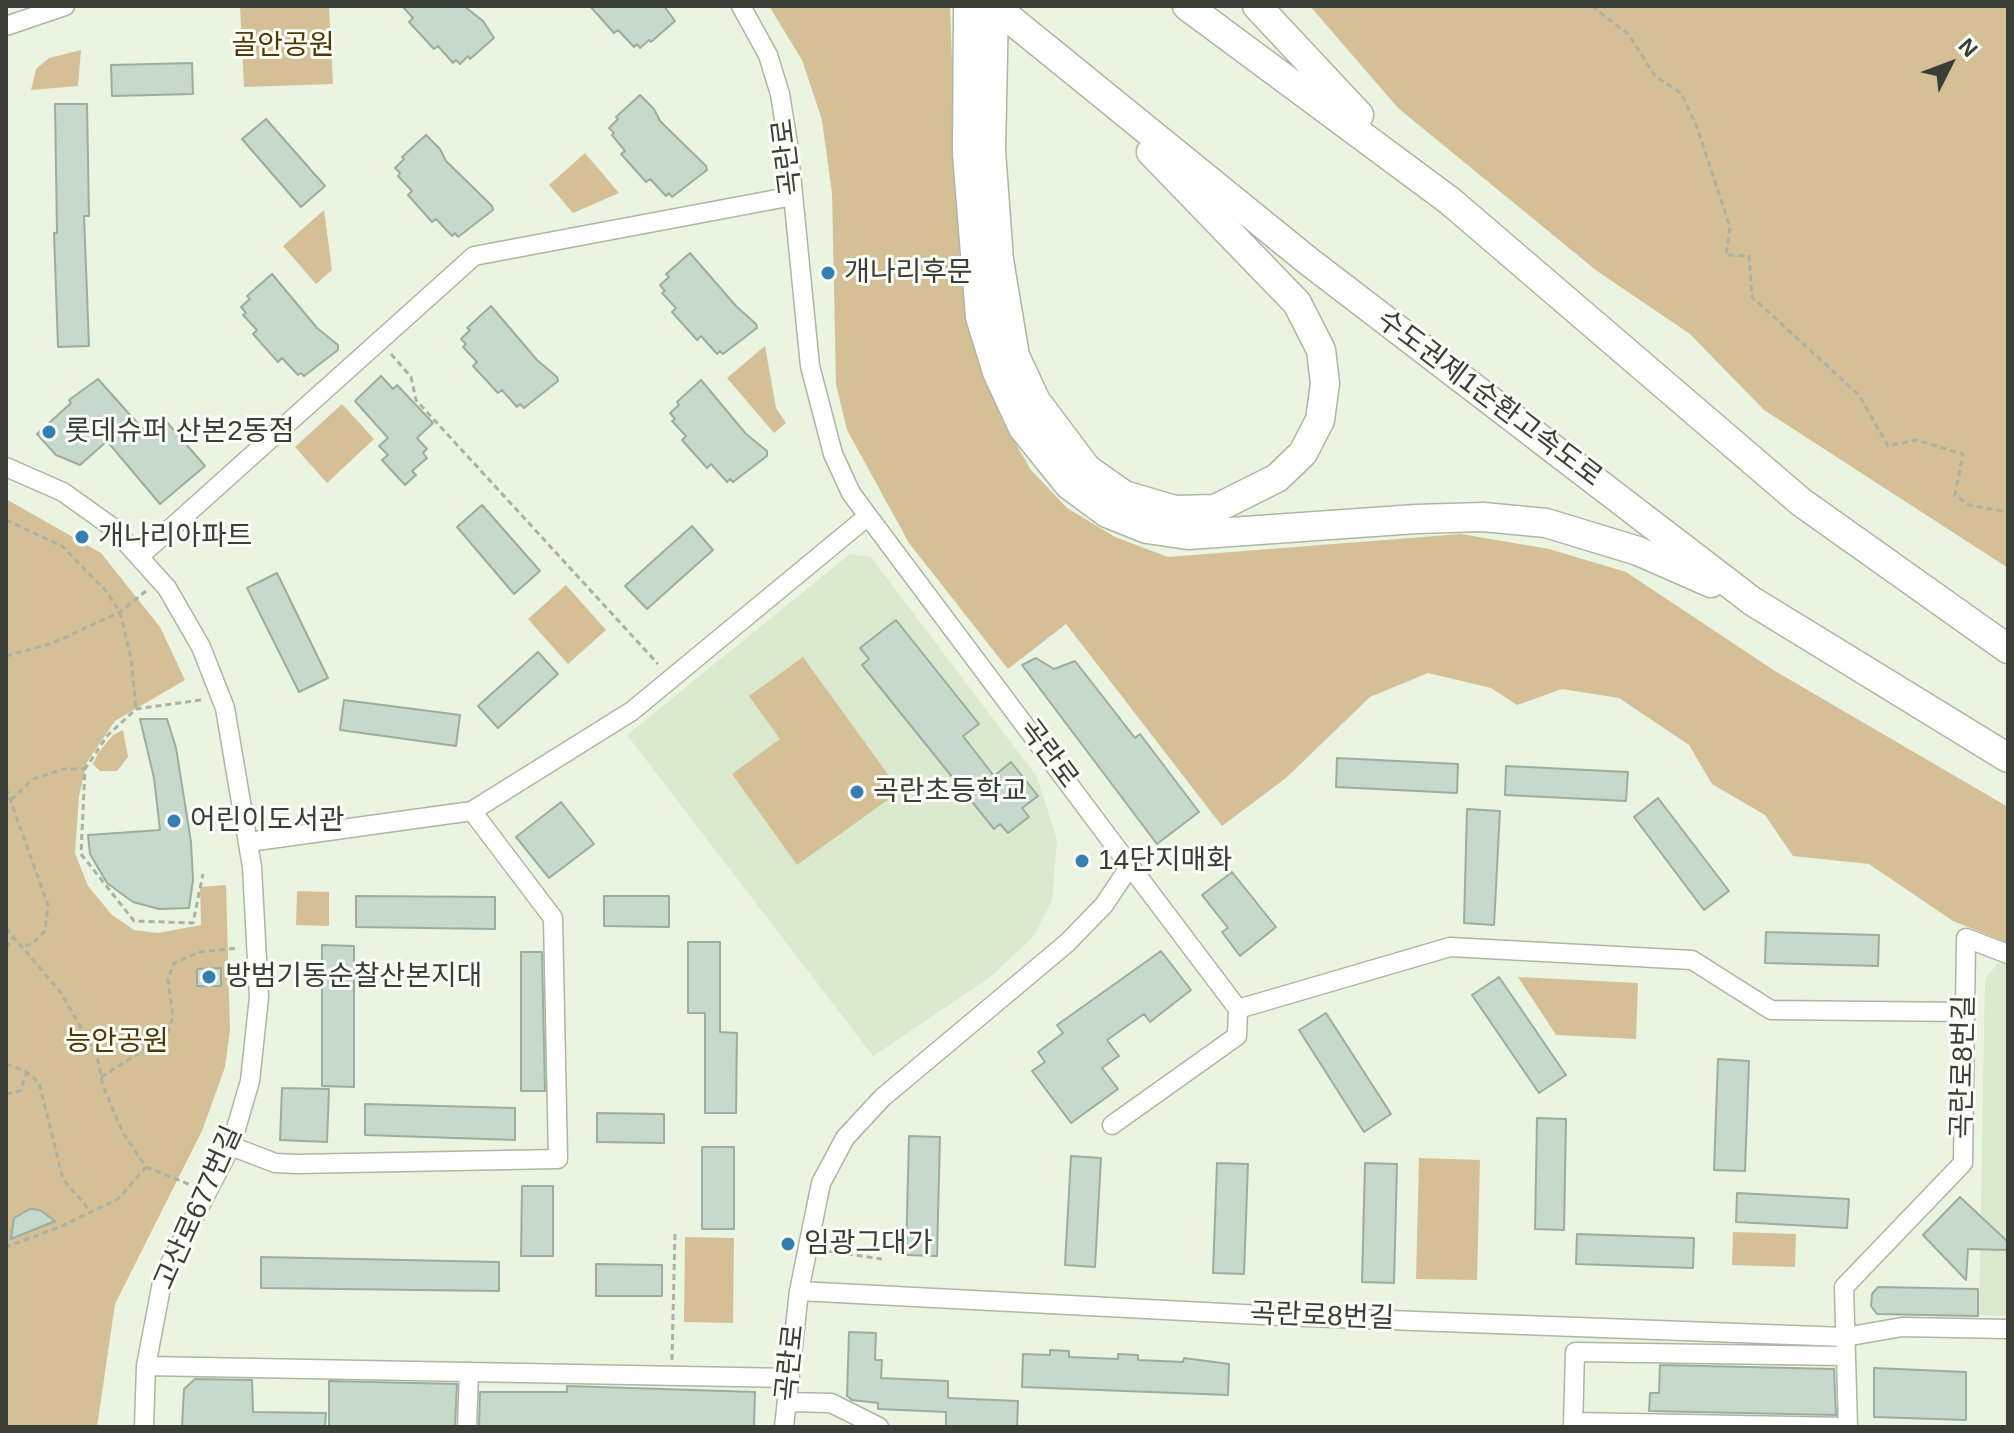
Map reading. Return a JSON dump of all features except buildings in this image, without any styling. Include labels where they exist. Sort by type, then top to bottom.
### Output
[{"type":"highway","points":[[968,6],[967,154],[980,317],[997,372],[1023,428],[1069,485],[1107,513],[1147,529],[1188,535],[1416,519],[1483,517],[1546,523],[1638,551],[1752,601]]},
{"type":"highway","points":[[994,6],[991,151],[999,260],[1015,356],[1036,401],[1087,469],[1124,495],[1175,510],[1215,509],[1277,478],[1303,453],[1320,420],[1325,383],[1321,350],[1297,303],[1064,62]]},
{"type":"highway","name":"수도권제1순환고속도로","points":[[994,6],[1307,260],[1752,601],[2008,758]]},
{"type":"highway","points":[[1187,6],[1450,201]]},
{"type":"highway","points":[[1257,6],[1346,104],[1450,201],[1801,502],[2008,649]]},
{"type":"street","points":[[6,26],[65,6]]},
{"type":"street","name":"곡란로","points":[[741,6],[768,55],[780,94],[793,196],[800,290],[820,415],[851,493],[1130,866],[1104,905],[1067,943],[882,1098],[845,1138],[821,1183],[799,1291],[784,1427]]},
{"type":"street","points":[[141,555],[474,256],[793,196]]},
{"type":"street","name":"고산로677번길","points":[[6,467],[63,492],[112,527],[161,580],[201,647],[221,697],[249,842],[258,947],[255,1051],[231,1146],[163,1277],[146,1366],[144,1427]]},
{"type":"street","points":[[249,842],[472,811],[617,722],[868,516]]},
{"type":"street","points":[[231,1146],[275,1163],[297,1164],[558,1159],[553,918],[472,811]]},
{"type":"street","points":[[1112,1125],[1237,1036],[1238,1009],[1130,866]]},
{"type":"street","name":"곡란로8번길","points":[[1845,1346],[1844,1287],[1963,1163],[1966,938],[2008,954]]},
{"type":"street","points":[[1238,1009],[1450,947],[1692,960],[1771,1010],[1965,1012]]},
{"type":"street","name":"곡란로8번길","points":[[799,1291],[1845,1346],[1902,1327],[2008,1329]]},
{"type":"street","points":[[1845,1346],[1848,1427],[1573,1424],[1575,1352],[1845,1346]]},
{"type":"street","points":[[146,1366],[790,1378]]},
{"type":"street","points":[[467,1427],[469,1372]]},
{"type":"street","points":[[787,1402],[831,1403],[879,1427]]},
{"type":"path","points":[[1592,6],[1629,35],[1655,76],[1681,93],[1697,127],[1730,227],[1726,255],[1749,256],[1752,297],[1859,395],[1888,446],[1916,440],[1963,454],[1955,495],[1969,505],[2008,512]]},
{"type":"path","points":[[380,342],[411,377],[416,400],[672,679]]},
{"type":"path","points":[[6,520],[62,546],[90,571],[120,612],[131,658],[136,709]]},
{"type":"path","points":[[6,656],[53,643],[120,612],[161,580]]},
{"type":"path","points":[[203,874],[193,923],[134,921],[81,854],[85,769],[107,736],[136,709],[221,697]]},
{"type":"path","points":[[11,800],[33,779],[63,769],[85,769]]},
{"type":"path","points":[[6,788],[48,905],[45,931],[32,944],[21,947]]},
{"type":"path","points":[[6,928],[61,993],[97,1056],[101,1077],[123,1133],[146,1167],[207,1192]]},
{"type":"path","points":[[6,948],[14,938]]},
{"type":"path","points":[[101,1077],[167,1035],[173,1017],[168,979],[174,963],[199,952],[258,947]]},
{"type":"path","points":[[6,1064],[27,1072],[39,1083],[63,1179],[92,1213]]},
{"type":"path","points":[[6,1094],[20,1091],[27,1072]]},
{"type":"path","points":[[6,1247],[92,1213],[118,1199],[146,1167]]},
{"type":"path","points":[[672,1375],[675,1232]]},
{"type":"path","points":[[808,1248],[882,1259]]},
{"type":"shaded area","name":"곡란초등학교","points":[[850,554],[871,557],[1037,777],[1057,840],[1052,900],[1034,936],[989,978],[873,1056],[627,735]]},
{"type":"shaded area","points":[[1998,963],[2008,965],[2008,1316],[1979,1315],[1985,979]]},
{"type":"green space","name":"골안공원","points":[[240,6],[329,6],[333,84],[244,87]]},
{"type":"green space","points":[[769,6],[950,6],[960,268],[976,355],[1003,422],[1031,470],[1067,508],[1115,537],[1168,557],[1461,534],[1549,549],[1626,572],[1775,671],[2008,807],[2008,943],[1953,921],[1869,864],[1793,856],[1765,815],[1712,784],[1689,745],[1619,698],[1562,689],[1517,705],[1491,688],[1428,673],[1370,697],[1286,778],[1222,826],[1066,624],[1008,669],[909,543],[847,430],[836,384],[832,193],[822,120],[802,60]]},
{"type":"green space","points":[[1310,6],[2008,6],[2008,568],[1764,410],[1690,334],[1597,271],[1398,108]]},
{"type":"green space","points":[[81,50],[78,86],[31,90],[36,69],[49,58]]},
{"type":"green space","points":[[585,153],[619,193],[573,213],[549,185]]},
{"type":"green space","points":[[324,210],[332,270],[316,284],[283,246]]},
{"type":"green space","points":[[765,346],[776,408],[786,423],[774,433],[727,378]]},
{"type":"green space","points":[[342,404],[374,439],[327,483],[295,447]]},
{"type":"green space","name":"능안공원","points":[[6,499],[101,553],[160,627],[185,680],[115,721],[87,762],[79,796],[75,853],[88,886],[112,915],[134,930],[158,933],[201,925],[200,887],[226,885],[230,1030],[225,1067],[202,1131],[115,1304],[97,1427],[6,1427]]},
{"type":"green space","points":[[566,585],[606,630],[568,664],[528,619]]},
{"type":"green space","points":[[803,657],[900,791],[797,865],[732,774],[780,739],[749,696]]},
{"type":"green space","points":[[123,730],[128,757],[117,771],[100,771],[93,764],[98,753],[113,735]]},
{"type":"green space","points":[[297,891],[329,892],[329,926],[296,925]]},
{"type":"green space","points":[[1518,977],[1638,983],[1636,1039],[1556,1035]]},
{"type":"green space","points":[[1419,1158],[1480,1160],[1477,1280],[1416,1279]]},
{"type":"green space","points":[[1733,1232],[1796,1234],[1795,1267],[1732,1265]]},
{"type":"green space","points":[[685,1237],[734,1238],[733,1323],[684,1322]]},
{"type":"place","name":"개나리후문","points":[[828,273]]},
{"type":"place","name":"롯데슈퍼 산본2동점","points":[[49,432]]},
{"type":"place","name":"개나리아파트","points":[[82,537]]},
{"type":"place","name":"곡란초등학교","points":[[857,792]]},
{"type":"place","name":"어린이도서관","points":[[174,821]]},
{"type":"place","name":"14단지매화","points":[[1082,861]]},
{"type":"place","name":"방범기동순찰산본지대","points":[[209,977]]},
{"type":"place","name":"임광그대가","points":[[788,1244]]}]
